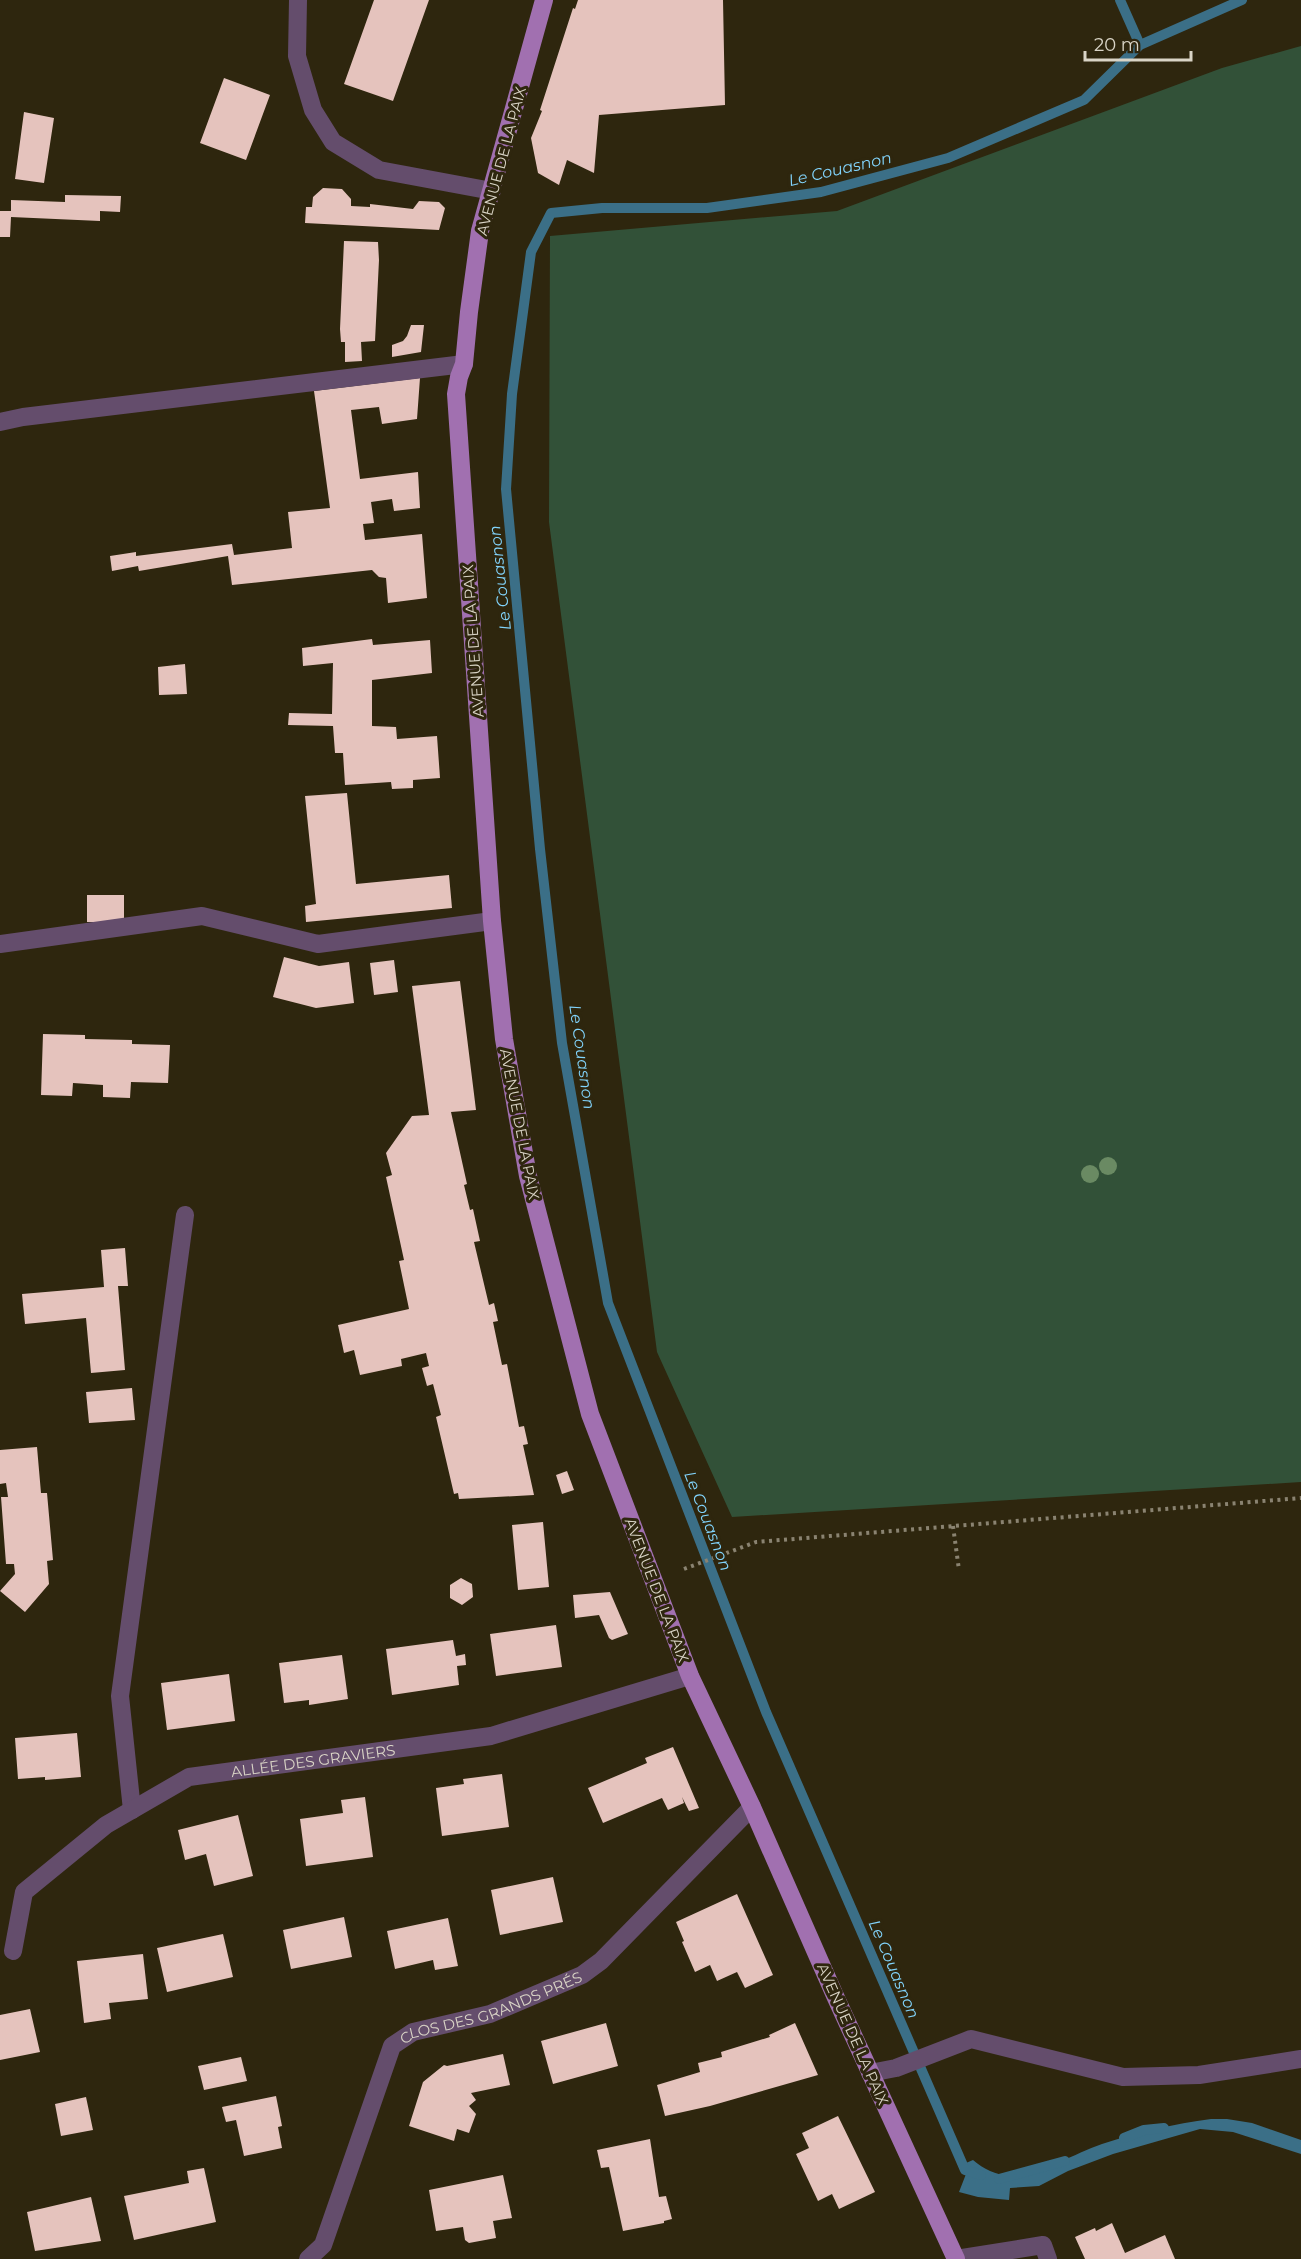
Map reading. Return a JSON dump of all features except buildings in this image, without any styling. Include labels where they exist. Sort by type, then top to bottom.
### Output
[{"type":"main road","name":"AVENUE DE LA PAIX","points":[[544,0],[480,231],[464,364],[456,394],[492,921],[504,1039],[528,1176],[587,1403],[690,1676],[752,1807],[870,2073],[956,2259]]},
{"type":"street","points":[[298,0],[297,56],[313,110],[333,142],[379,170],[492,190]]},
{"type":"street","points":[[0,422],[23,417],[464,364]]},
{"type":"street","points":[[0,944],[202,916],[318,944],[492,921]]},
{"type":"street","points":[[132,1810],[120,1696],[185,1215]]},
{"type":"street","name":"ALLÉE DES GRAVIERS","points":[[13,1951],[24,1892],[106,1825],[189,1777],[491,1736],[690,1676]]},
{"type":"street","name":"CLOS DES GRANDS PRÉS","points":[[308,2259],[323,2245],[392,2046],[413,2032],[490,2014],[582,1975],[601,1962],[752,1807]]},
{"type":"street","points":[[870,2073],[896,2068],[971,2038],[1123,2077],[1199,2075],[1301,2059]]},
{"type":"street","points":[[956,2259],[1043,2246],[1048,2259]]},
{"type":"path","points":[[684,1569],[756,1542],[1301,1498]]},
{"type":"path","points":[[953,1526],[959,1570]]},
{"type":"green space","points":[[1301,46],[1301,1482],[732,1517],[657,1352],[549,522],[550,236],[837,211],[1222,68]]},
{"type":"water","points":[[1211,2119],[1252,2123],[1301,2140],[1301,2154],[1233,2132],[1200,2129],[1113,2154],[1068,2171],[1039,2186],[1010,2188],[1009,2200],[978,2197],[959,2192],[970,2169],[966,2163],[973,2160],[987,2170],[998,2174],[1026,2173],[1049,2167],[1091,2148],[1116,2140],[1183,2123]]},
{"type":"waterway","name":"Le Couasnon","points":[[1120,0],[1140,45]]},
{"type":"waterway","name":"Le Couasnon","points":[[981,2175],[965,2170],[766,1712],[608,1303],[562,1043],[540,849],[506,489],[512,394],[531,252],[551,213],[602,208],[707,208],[821,192],[948,158],[1084,100],[1140,45],[1242,0]]},
{"type":"waterway","name":"Le Couasnon","points":[[1124,2138],[1144,2130],[1164,2128]]},
{"type":"waterway","name":"Le Couasnon","points":[[999,2179],[1065,2161]]}]
